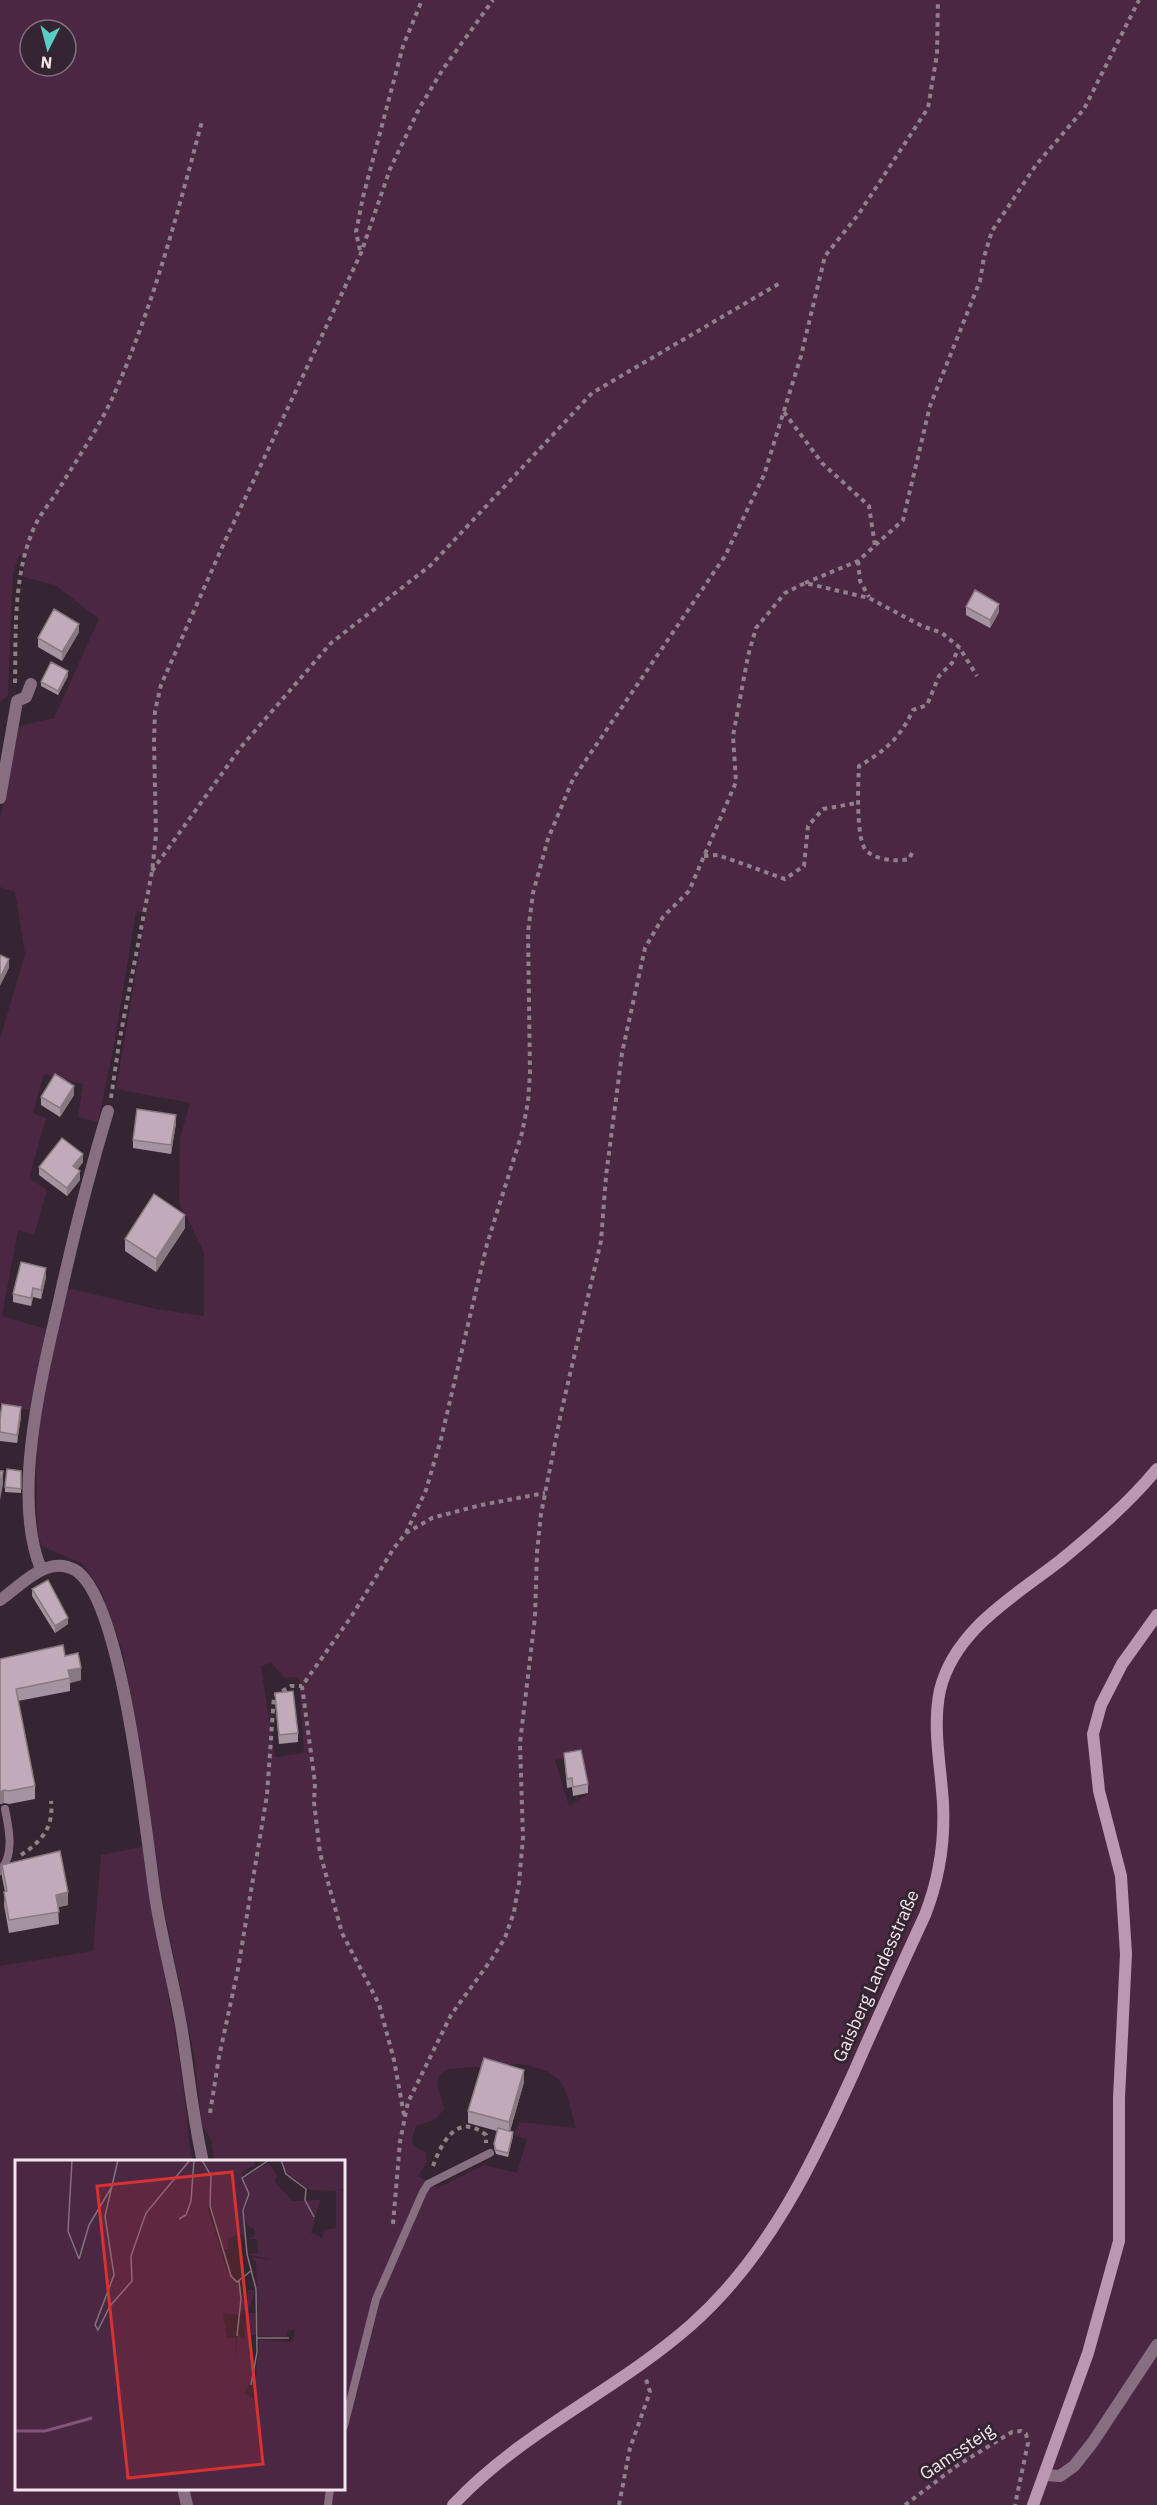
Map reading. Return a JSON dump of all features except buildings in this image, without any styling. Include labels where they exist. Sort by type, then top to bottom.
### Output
[{"type":"main road","name":"Gaisberg Landesstraße","points":[[453,2505],[514,2449],[641,2365],[693,2323],[715,2301],[768,2236],[794,2196],[815,2157],[924,1915],[939,1872],[943,1836],[943,1804],[937,1740],[938,1703],[946,1673],[960,1646],[998,1609],[1097,1529],[1123,1506],[1157,1469]]},
{"type":"main road","points":[[1033,2505],[1088,2353],[1119,2241],[1119,2098],[1126,1954],[1121,1876],[1099,1791],[1093,1734],[1101,1705],[1122,1664],[1157,1615]]},
{"type":"street","points":[[0,798],[17,701],[26,697],[31,684]]},
{"type":"street","points":[[41,1569],[34,1552],[30,1528],[30,1456],[35,1415],[72,1246],[108,1111]]},
{"type":"street","points":[[0,1600],[41,1569],[63,1566],[81,1575],[98,1601],[113,1647],[131,1736],[156,1901],[177,2003],[203,2160]]},
{"type":"street","points":[[1045,2475],[1060,2476],[1074,2466],[1093,2442],[1157,2344]]},
{"type":"street","points":[[183,2490],[187,2505]]},
{"type":"lane","points":[[3,1868],[10,1839],[5,1809]]},
{"type":"lane","points":[[345,2422],[376,2299],[408,2222],[428,2184],[487,2154]]},
{"type":"lane","points":[[328,2505],[330,2490]]},
{"type":"path","points":[[360,252],[356,232],[363,197],[403,46],[422,0]]},
{"type":"path","points":[[108,1111],[152,872],[157,819],[155,711],[161,685],[224,543],[360,252],[390,169],[420,107],[443,69],[493,0]]},
{"type":"path","points":[[393,2230],[404,2115],[394,2060],[379,2004],[342,1933],[320,1853],[314,1802],[315,1783],[302,1686],[406,1533],[426,1490],[432,1470],[487,1244],[522,1133],[528,1102],[530,1073],[528,932],[533,893],[548,838],[573,779],[725,556],[764,475],[801,356],[825,256],[858,215],[928,108],[937,54],[938,0]]},
{"type":"path","points":[[404,2115],[423,2068],[445,2025],[461,1999],[501,1945],[514,1912],[523,1838],[520,1737],[535,1617],[537,1552],[544,1493],[601,1241],[622,1053],[645,948],[663,917],[689,891],[736,782],[733,736],[748,656],[756,628],[786,593],[858,561],[903,520],[930,406],[980,281],[992,231],[1036,165],[1084,109],[1139,0]]},
{"type":"path","points":[[17,701],[15,692],[17,587],[33,528],[84,448],[115,392],[144,320],[170,244],[202,121]]},
{"type":"path","points":[[152,872],[241,747],[331,643],[431,565],[592,393],[780,283]]},
{"type":"path","points":[[784,412],[822,463],[869,506],[875,547]]},
{"type":"path","points":[[858,561],[860,581],[869,598]]},
{"type":"path","points":[[805,583],[869,598],[922,626],[942,633],[959,647],[977,676]]},
{"type":"path","points":[[912,853],[909,860],[900,861],[871,855],[864,847],[857,803],[859,766],[882,753],[905,728],[913,710],[927,705],[939,676],[952,663],[959,647]]},
{"type":"path","points":[[704,856],[718,855],[785,879],[804,866],[808,826],[823,809],[857,803]]},
{"type":"path","points":[[406,1533],[432,1518],[481,1505],[544,1493]]},
{"type":"path","points":[[208,2122],[238,1969],[267,1795],[274,1696],[291,1686],[302,1686]]},
{"type":"path","points":[[3,1868],[34,1846],[47,1832],[51,1818],[51,1801]]},
{"type":"path","points":[[428,2184],[442,2144],[454,2131],[470,2128],[483,2132],[487,2138],[487,2154]]},
{"type":"path","points":[[619,2505],[630,2448],[650,2392],[641,2365]]},
{"type":"path","name":"Gamssteig","points":[[905,2505],[976,2454],[1012,2432],[1021,2431],[1026,2434],[1028,2443],[1015,2505]]},
{"type":"shaded area","points":[[0,0],[1157,0],[1157,2505],[0,2505],[0,1966],[93,1951],[101,1855],[142,1847],[176,2036],[190,2150],[194,2160],[15,2160],[15,2490],[345,2490],[345,2160],[214,2160],[211,2139],[202,2125],[194,2055],[163,1904],[135,1716],[123,1653],[102,1593],[83,1564],[42,1546],[37,1535],[36,1445],[40,1410],[67,1288],[156,1309],[204,1316],[204,1252],[179,1202],[180,1138],[190,1103],[116,1089],[146,913],[136,911],[114,1045],[98,1122],[78,1117],[83,1084],[44,1074],[33,1113],[46,1118],[29,1178],[47,1190],[34,1235],[18,1230],[2,1316],[46,1329],[30,1410],[0,1404],[0,1039],[25,954],[15,892],[0,887],[0,818],[19,726],[54,718],[99,619],[55,585],[23,577],[26,557],[19,555],[13,574],[8,695],[0,702]],"holes":[[[271,1663],[285,1678],[299,1677],[304,1753],[275,1757],[261,1666]],[[582,1756],[589,1793],[569,1806],[555,1760]],[[520,2064],[535,2067],[555,2077],[562,2084],[576,2128],[519,2122],[514,2135],[527,2139],[517,2173],[484,2165],[438,2188],[418,2176],[427,2162],[426,2152],[413,2146],[412,2139],[416,2126],[436,2119],[444,2109],[438,2086],[442,2073],[448,2069]]]}]
